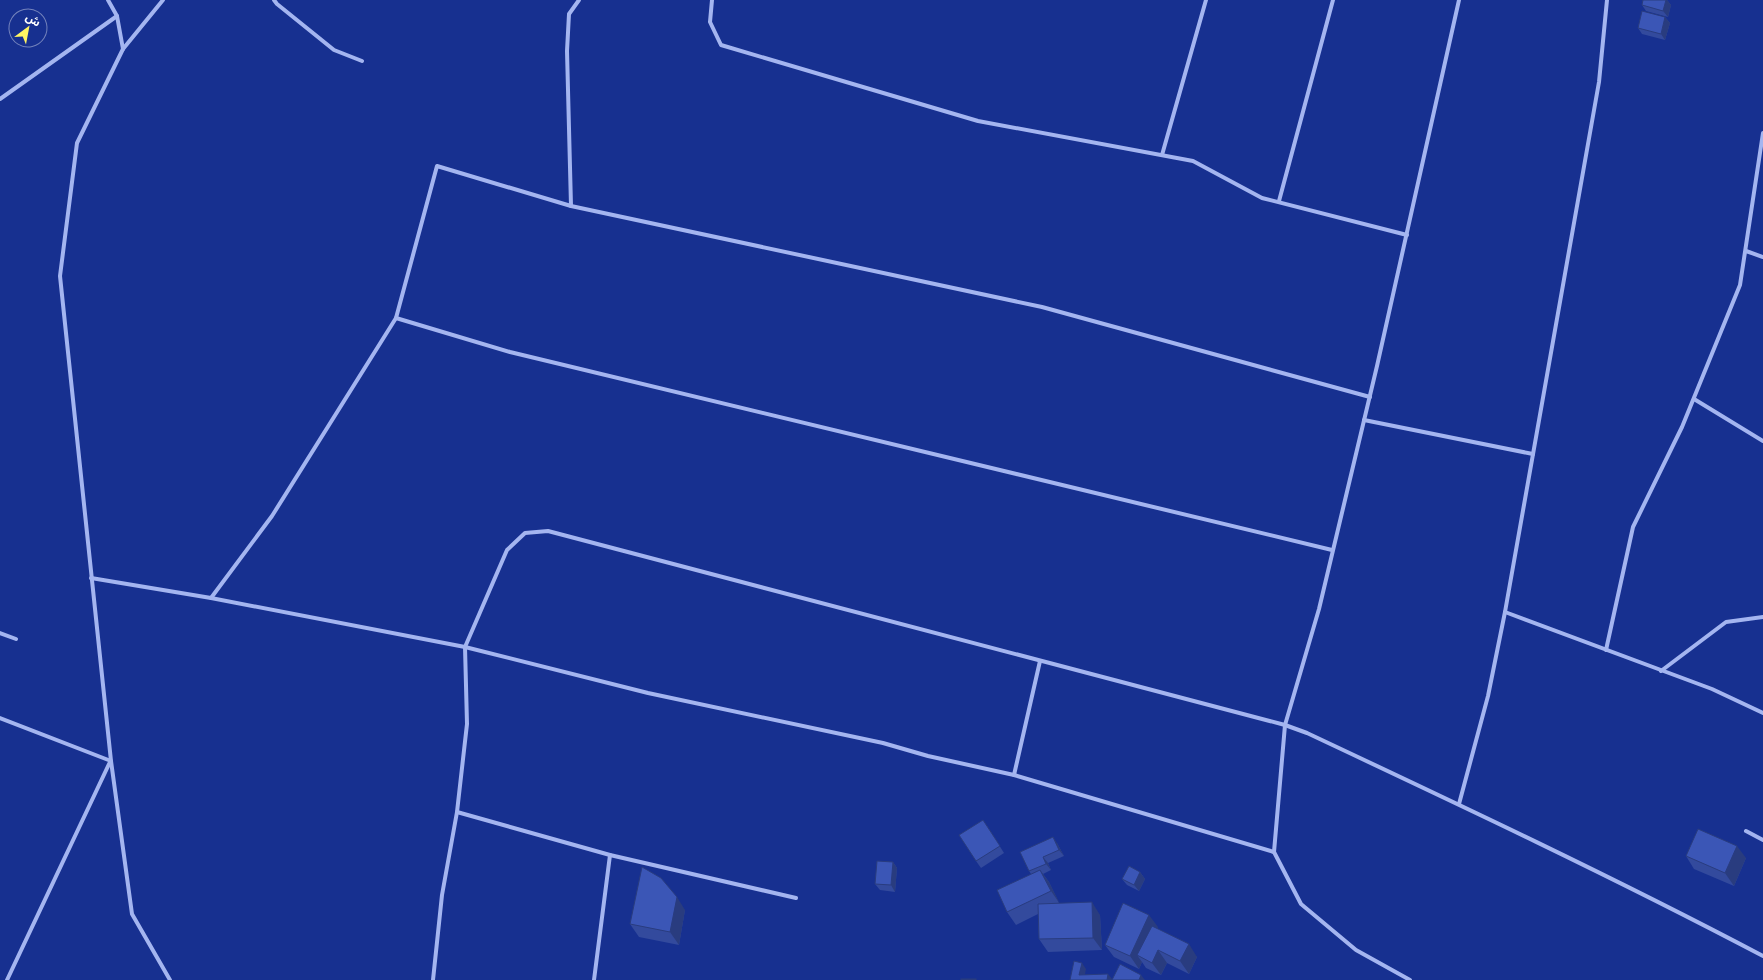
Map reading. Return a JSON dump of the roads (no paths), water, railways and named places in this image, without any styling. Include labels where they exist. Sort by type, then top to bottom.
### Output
[{"type":"street","points":[[108,0],[117,16],[123,49]]},
{"type":"street","points":[[163,0],[123,49],[77,143],[60,276],[110,761],[132,914],[170,980]]},
{"type":"street","points":[[274,0],[334,50],[362,61]]},
{"type":"street","points":[[571,206],[566,51],[569,14],[579,0]]},
{"type":"street","points":[[712,0],[710,22],[721,45],[978,121],[1193,161],[1262,198],[1279,201],[1407,235]]},
{"type":"street","points":[[1162,156],[1206,0]]},
{"type":"street","points":[[1279,201],[1333,0]]},
{"type":"street","points":[[1410,980],[1356,950],[1302,904],[1274,852],[1285,725],[1318,609],[1370,397],[1459,0]]},
{"type":"street","points":[[1459,804],[1488,696],[1505,612],[1599,82],[1608,0]]},
{"type":"street","points":[[0,99],[117,16]]},
{"type":"street","points":[[1606,650],[1634,527],[1682,427],[1740,285],[1763,133]]},
{"type":"street","points":[[211,598],[272,516],[396,318],[437,166],[571,206],[1042,307],[1370,397]]},
{"type":"street","points":[[1746,251],[1763,257]]},
{"type":"street","points":[[396,318],[510,352],[1332,550]]},
{"type":"street","points":[[1694,399],[1763,441]]},
{"type":"street","points":[[1364,420],[1533,454]]},
{"type":"street","points":[[433,980],[442,895],[457,812],[468,724],[465,647],[507,550],[525,533],[548,531],[1285,725],[1307,733],[1459,804],[1687,916],[1763,956]]},
{"type":"street","points":[[91,578],[211,598],[465,647],[648,693],[884,743],[928,756],[1014,775],[1274,852]]},
{"type":"street","points":[[1505,612],[1712,689],[1763,713]]},
{"type":"street","points":[[1661,671],[1726,622],[1763,617]]},
{"type":"street","points":[[0,632],[16,640]]},
{"type":"street","points":[[1014,775],[1040,661]]},
{"type":"street","points":[[0,718],[110,761]]},
{"type":"street","points":[[7,980],[110,761]]},
{"type":"street","points":[[457,812],[610,855],[796,898]]},
{"type":"street","points":[[1746,831],[1763,840]]},
{"type":"street","points":[[594,980],[610,855]]}]
